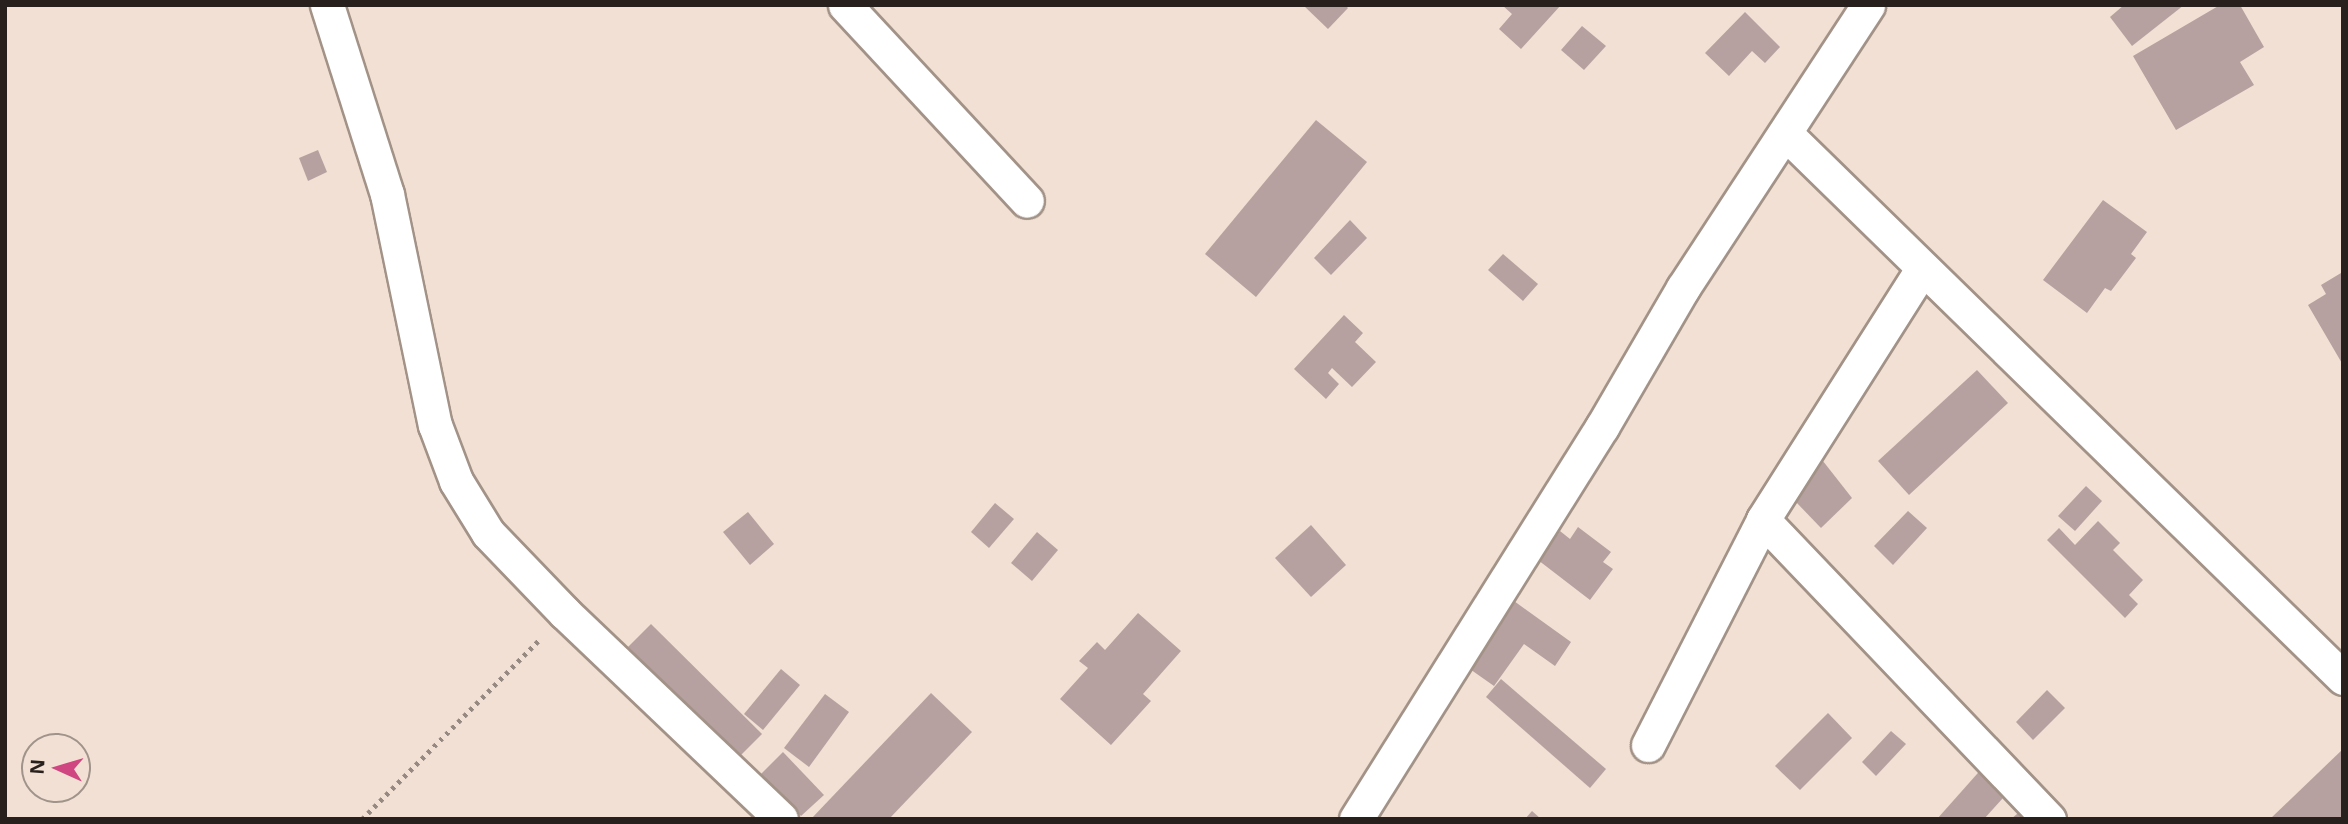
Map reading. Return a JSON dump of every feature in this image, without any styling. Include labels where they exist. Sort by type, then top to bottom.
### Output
[{"type":"street","points":[[327,5],[387,194],[435,425],[456,481],[488,533],[565,613],[781,819]]},
{"type":"street","points":[[845,5],[1027,201]]},
{"type":"street","points":[[1356,819],[1602,427],[1683,288],[1868,5]]},
{"type":"street","points":[[1785,133],[2343,678]]},
{"type":"street","points":[[1648,745],[1763,520],[1922,269]]},
{"type":"street","points":[[1763,520],[2049,819]]},
{"type":"path","points":[[362,819],[565,613]]},
{"type":"building","points":[[1303,5],[1345,5],[1348,8],[1328,29]]},
{"type":"building","points":[[1502,5],[1561,5],[1521,49],[1499,29],[1512,14]]},
{"type":"building","points":[[2124,5],[2184,5],[2132,46],[2110,17]]},
{"type":"building","points":[[2220,5],[2240,5],[2264,47],[2240,62],[2254,85],[2176,130],[2133,56]]},
{"type":"building","points":[[1745,12],[1780,47],[1765,63],[1752,51],[1729,76],[1705,53]]},
{"type":"building","points":[[1582,26],[1606,46],[1584,70],[1561,50]]},
{"type":"building","points":[[1316,120],[1367,162],[1256,297],[1205,254]]},
{"type":"building","points":[[318,150],[327,172],[308,181],[299,158]]},
{"type":"building","points":[[2103,200],[2147,232],[2131,254],[2136,258],[2111,291],[2105,288],[2087,313],[2043,280]]},
{"type":"building","points":[[1350,220],[1367,238],[1331,275],[1314,258]]},
{"type":"building","points":[[1503,254],[1538,284],[1523,301],[1488,270]]},
{"type":"building","points":[[2341,273],[2343,365],[2308,305],[2326,294],[2321,285]]},
{"type":"building","points":[[1344,315],[1363,333],[1355,342],[1376,362],[1352,387],[1332,368],[1328,373],[1339,384],[1326,399],[1294,369]]},
{"type":"building","points":[[1977,370],[2008,403],[1909,495],[1878,461]]},
{"type":"building","points":[[1798,449],[1819,456],[1852,498],[1821,528],[1771,476]]},
{"type":"building","points":[[2086,486],[2102,501],[2075,531],[2058,516]]},
{"type":"building","points":[[995,503],[1014,519],[989,548],[971,532]]},
{"type":"building","points":[[1908,511],[1927,528],[1893,565],[1874,546]]},
{"type":"building","points":[[748,512],[774,544],[750,565],[723,532]]},
{"type":"building","points":[[2098,521],[2120,543],[2113,550],[2143,580],[2129,595],[2138,604],[2125,618],[2047,540],[2059,528],[2075,545]]},
{"type":"building","points":[[1311,525],[1346,565],[1311,597],[1275,558]]},
{"type":"building","points":[[1578,527],[1611,552],[1603,562],[1613,569],[1590,600],[1538,560],[1560,531],[1570,539]]},
{"type":"building","points":[[1037,532],[1058,550],[1032,581],[1011,563]]},
{"type":"building","points":[[1514,601],[1571,642],[1555,666],[1524,644],[1494,686],[1467,667]]},
{"type":"building","points":[[1138,613],[1181,651],[1143,694],[1151,701],[1111,745],[1060,699],[1088,668],[1079,661],[1097,642],[1105,650]]},
{"type":"building","points":[[651,624],[762,734],[739,757],[628,647]]},
{"type":"building","points":[[781,669],[800,685],[763,730],[744,714]]},
{"type":"building","points":[[1501,679],[1606,769],[1590,788],[1486,697]]},
{"type":"building","points":[[2047,690],[2065,708],[2033,740],[2016,722]]},
{"type":"building","points":[[931,693],[972,732],[889,819],[811,819]]},
{"type":"building","points":[[825,694],[849,712],[809,767],[784,748]]},
{"type":"building","points":[[1828,713],[1852,738],[1800,790],[1775,766]]},
{"type":"building","points":[[1891,731],[1906,744],[1876,776],[1862,762]]},
{"type":"building","points":[[2343,749],[2343,819],[2270,819]]},
{"type":"building","points":[[783,752],[824,795],[801,816],[761,774]]},
{"type":"building","points":[[1985,765],[2012,788],[1984,819],[1937,819]]},
{"type":"building","points":[[2029,804],[2041,819],[2011,819]]},
{"type":"building","points":[[1532,811],[1541,819],[1525,819]]}]
